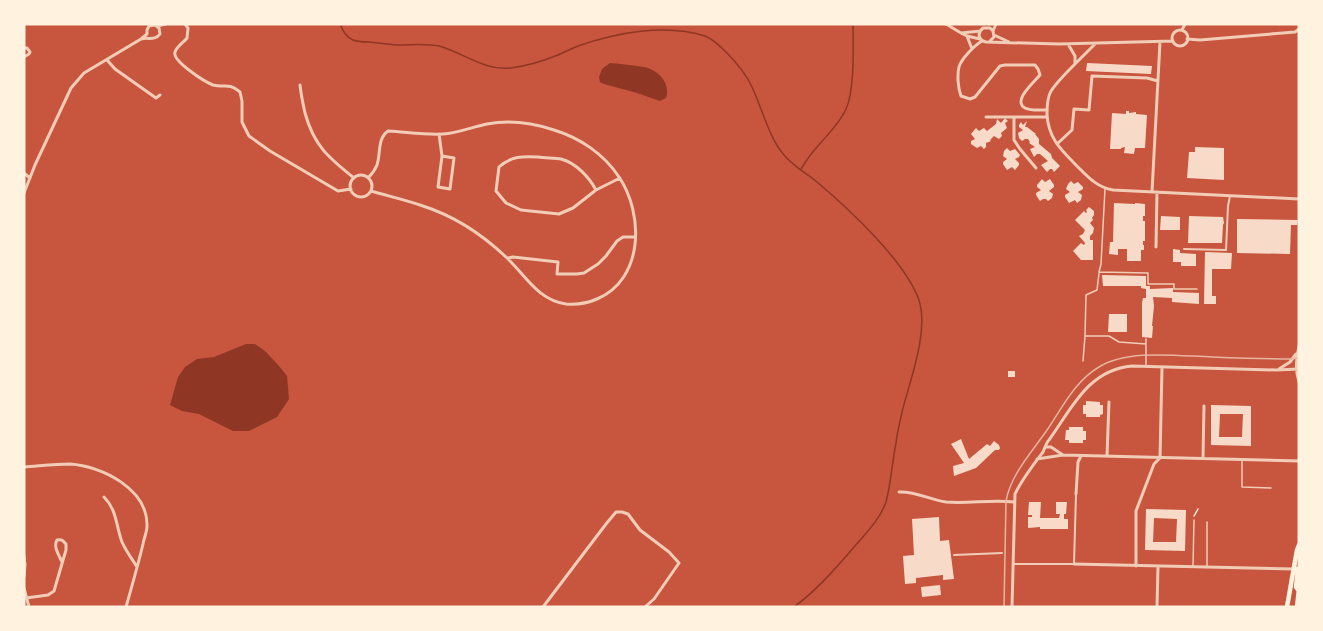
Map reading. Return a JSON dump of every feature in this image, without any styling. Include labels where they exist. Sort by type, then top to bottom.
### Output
[{"type":"main road","points":[[1287,607],[1299,546]]},
{"type":"main road","points":[[1294,569],[1298,569],[1297,607]]},
{"type":"street","points":[[185,24],[188,28],[188,38],[177,48],[175,57],[211,84],[229,85],[240,92],[242,122],[249,136],[338,191],[351,189]]},
{"type":"street","points":[[946,24],[967,36],[986,42],[1012,44],[1173,41],[1181,45],[1187,39]]},
{"type":"street","points":[[990,41],[996,24]]},
{"type":"street","points":[[1182,30],[1185,24]]},
{"type":"street","points":[[148,35],[148,25],[159,28],[165,25]]},
{"type":"street","points":[[961,33],[980,30],[989,25],[994,33],[1012,44]]},
{"type":"street","points":[[148,35],[153,39],[157,38],[160,34],[159,28]]},
{"type":"street","points":[[980,30],[981,40]]},
{"type":"street","points":[[1182,30],[1187,35],[1187,39]]},
{"type":"street","points":[[1173,41],[1174,33],[1182,30]]},
{"type":"street","points":[[1187,39],[1298,32]]},
{"type":"street","points":[[24,193],[71,88],[84,73],[148,35]]},
{"type":"street","points":[[967,36],[972,49]]},
{"type":"street","points":[[981,40],[960,66],[958,90],[963,98],[975,97],[1000,66],[1035,65],[1040,75],[1020,102],[1028,109],[1047,110]]},
{"type":"street","points":[[1152,192],[1160,42]]},
{"type":"street","points":[[1068,44],[1075,56],[1075,64]]},
{"type":"street","points":[[1095,44],[1052,90],[1048,97],[1047,110],[1049,131],[1057,144],[1091,181],[1105,189],[1299,199]]},
{"type":"street","points":[[24,48],[27,48],[30,54],[24,57]]},
{"type":"street","points":[[107,60],[115,69],[156,98],[159,95]]},
{"type":"street","points":[[1057,144],[1072,130],[1074,109],[1089,110],[1092,76],[1147,78],[1158,81]]},
{"type":"street","points":[[300,85],[302,103],[314,138],[331,159],[354,178]]},
{"type":"street","points":[[986,117],[1047,117]]},
{"type":"street","points":[[1014,117],[1014,140],[1036,168]]},
{"type":"street","points":[[368,178],[377,165],[381,140],[388,131],[439,134],[499,123],[544,127],[569,135],[593,149],[620,178],[634,216],[633,256],[626,275],[604,296],[586,303],[559,302],[544,296],[508,258],[474,231],[452,218],[422,205],[371,191]]},
{"type":"street","points":[[439,134],[442,156],[438,187],[450,189],[454,158],[442,156]]},
{"type":"street","points":[[596,190],[581,171],[563,160],[520,157],[505,161],[499,167],[496,191],[506,203],[516,208],[528,212],[559,214],[573,208],[596,190],[620,178]]},
{"type":"street","points":[[24,173],[30,178]]},
{"type":"street","points":[[363,176],[368,178],[372,184],[369,194],[362,197],[355,195],[350,183],[354,178],[363,176]]},
{"type":"street","points":[[1156,247],[1157,192]]},
{"type":"street","points":[[1184,249],[1226,250],[1230,196]]},
{"type":"street","points":[[508,258],[558,262],[557,273],[580,274],[598,264],[617,241],[623,237],[635,237]]},
{"type":"street","points":[[1277,370],[1290,362],[1299,346]]},
{"type":"street","points":[[1297,352],[1299,382]]},
{"type":"street","points":[[1012,607],[1014,502],[1019,485],[1076,399],[1099,377],[1130,366],[1277,370],[1298,368]]},
{"type":"street","points":[[1136,566],[1136,511],[1154,464],[1160,458],[1162,367]]},
{"type":"street","points":[[1107,456],[1109,402]]},
{"type":"street","points":[[1203,459],[1204,406]]},
{"type":"street","points":[[1051,438],[1054,453],[1052,457]]},
{"type":"street","points":[[1044,449],[1049,446],[1063,455]]},
{"type":"street","points":[[1044,449],[1046,457]]},
{"type":"street","points":[[1037,459],[1063,455],[1299,461]]},
{"type":"street","points":[[1074,564],[1078,462],[1082,456]]},
{"type":"street","points":[[24,467],[70,464],[85,466],[122,483],[134,492],[144,510],[147,524],[126,607]]},
{"type":"street","points":[[899,492],[912,492],[945,502],[1014,502]]},
{"type":"street","points":[[104,497],[115,512],[122,540],[137,567]]},
{"type":"street","points":[[543,607],[616,512],[622,512],[628,513],[640,530],[669,552],[679,563],[654,599],[645,607]]},
{"type":"street","points":[[26,598],[48,595],[54,591],[62,562],[66,544],[63,540],[57,540],[55,548],[62,562]]},
{"type":"street","points":[[954,555],[1002,553]]},
{"type":"street","points":[[24,556],[24,578]]},
{"type":"street","points":[[1013,564],[1294,569]]},
{"type":"street","points":[[1157,607],[1158,566]]},
{"type":"street","points":[[24,588],[28,607]]},
{"type":"lane","points":[[1083,361],[1086,295],[1097,290],[1101,264],[1105,189]]},
{"type":"lane","points":[[1099,272],[1148,273],[1148,284],[1174,284],[1174,289],[1197,289]]},
{"type":"lane","points":[[1085,336],[1109,336],[1119,342],[1146,344]]},
{"type":"lane","points":[[1146,339],[1146,366]]},
{"type":"lane","points":[[1242,460],[1242,487],[1272,488]]},
{"type":"lane","points":[[1193,567],[1194,520]]},
{"type":"lane","points":[[1207,567],[1208,522]]},
{"type":"path","points":[[1194,520],[1198,509]]},
{"type":"shaded area","points":[[610,63],[644,67],[659,74],[667,88],[666,98],[660,101],[600,82],[602,69]]},
{"type":"shaded area","points":[[246,344],[255,344],[265,351],[287,376],[289,399],[277,417],[249,431],[233,431],[199,414],[182,411],[170,405],[178,377],[185,367],[197,359],[214,357]]},
{"type":"building","points":[[1087,63],[1152,66],[1151,74],[1086,71]]},
{"type":"building","points":[[1126,111],[1147,115],[1145,148],[1135,148],[1134,154],[1124,153],[1125,147],[1110,149],[1112,113],[1126,114]]},
{"type":"building","points":[[1005,118],[1008,121],[1005,123],[1007,128],[1001,133],[1002,136],[999,139],[994,136],[986,143],[984,149],[971,144],[971,141],[975,139],[971,134],[976,128],[979,131],[984,128],[987,131],[996,124],[997,119],[1001,123]]},
{"type":"building","points":[[1027,121],[1025,127],[1036,134],[1039,144],[1060,166],[1054,172],[1050,169],[1047,172],[1041,165],[1048,161],[1040,154],[1034,157],[1030,149],[1035,147],[1029,143],[1028,139],[1022,141],[1019,138],[1018,133],[1023,130],[1019,125]]},
{"type":"building","points":[[1195,147],[1224,148],[1224,180],[1187,178],[1189,152],[1195,152]]},
{"type":"building","points":[[1007,148],[1010,151],[1015,149],[1020,155],[1015,159],[1019,165],[1015,170],[1012,167],[1007,170],[1003,164],[1007,159],[1003,156]]},
{"type":"building","points":[[1042,179],[1045,182],[1050,179],[1054,185],[1049,191],[1053,194],[1052,198],[1048,201],[1043,199],[1040,201],[1036,195],[1041,190],[1037,185]]},
{"type":"building","points":[[1071,181],[1074,184],[1078,182],[1083,187],[1078,192],[1082,195],[1081,200],[1077,203],[1075,200],[1069,203],[1065,197],[1070,192],[1066,189]]},
{"type":"building","points":[[1114,203],[1145,204],[1143,221],[1145,221],[1145,241],[1143,241],[1144,250],[1141,250],[1141,261],[1127,261],[1127,249],[1118,249],[1118,255],[1109,254],[1110,242],[1113,242]]},
{"type":"building","points":[[1089,207],[1094,211],[1093,220],[1090,223],[1094,228],[1090,236],[1090,240],[1093,240],[1093,260],[1081,260],[1073,251],[1081,243],[1084,245],[1085,243],[1079,236],[1085,230],[1075,220],[1084,211],[1086,213]]},
{"type":"building","points":[[1161,216],[1180,217],[1180,230],[1160,230]]},
{"type":"building","points":[[1189,216],[1223,217],[1222,243],[1188,243]]},
{"type":"building","points":[[1237,219],[1298,220],[1297,225],[1291,225],[1290,254],[1237,253]]},
{"type":"building","points":[[1173,249],[1180,250],[1180,253],[1196,254],[1196,266],[1181,266],[1181,262],[1173,262]]},
{"type":"building","points":[[1205,252],[1232,253],[1231,269],[1212,269],[1212,296],[1216,296],[1216,304],[1204,304]]},
{"type":"building","points":[[1102,275],[1146,276],[1146,286],[1150,286],[1150,289],[1173,288],[1173,292],[1199,293],[1199,304],[1172,302],[1172,298],[1153,297],[1152,338],[1142,337],[1142,303],[1143,298],[1146,298],[1146,289],[1141,286],[1103,286]]},
{"type":"building","points":[[1109,314],[1127,314],[1127,332],[1108,332]]},
{"type":"building","points":[[1008,371],[1015,371],[1015,377],[1008,377]]},
{"type":"building","points":[[1086,401],[1100,402],[1100,405],[1103,405],[1103,414],[1100,417],[1086,417],[1086,414],[1083,414],[1083,405],[1086,405]]},
{"type":"building","points":[[1211,405],[1251,406],[1251,446],[1211,445]],"holes":[[[1220,414],[1243,414],[1242,437],[1219,437]]]},
{"type":"building","points":[[1069,427],[1083,427],[1083,431],[1086,431],[1086,440],[1083,440],[1083,443],[1069,443],[1069,440],[1065,440],[1066,430],[1069,430]]},
{"type":"building","points":[[961,439],[969,459],[994,441],[1000,448],[976,468],[954,476],[953,466],[964,463],[951,444]]},
{"type":"building","points":[[1029,502],[1041,502],[1040,518],[1059,518],[1060,514],[1056,514],[1056,502],[1067,502],[1064,519],[1068,519],[1068,529],[1028,528],[1028,517],[1032,517],[1028,515]]},
{"type":"building","points":[[1146,509],[1186,510],[1185,551],[1145,550]],"holes":[[[1154,518],[1177,519],[1176,542],[1153,542]]]},
{"type":"building","points":[[939,517],[940,541],[949,540],[954,579],[943,580],[943,575],[916,578],[916,583],[905,584],[903,556],[914,555],[912,519]]},
{"type":"building","points":[[940,585],[941,595],[922,597],[921,587]]},
{"type":"waterway","points":[[340,24],[347,35],[355,41],[439,46],[483,64],[501,68],[534,63],[608,37],[641,31],[674,30],[705,36],[721,47],[744,73],[774,140],[784,155],[844,206],[875,237],[902,269],[919,300],[922,326],[917,356],[898,431],[886,502],[877,520],[848,554],[818,586],[794,607]]},
{"type":"waterway","points":[[801,169],[813,151],[837,124],[849,101],[852,79],[853,24]]},
{"type":"tram line","points":[[1004,607],[1006,501],[1012,482],[1070,396],[1090,373],[1111,361],[1139,356],[1299,358]]}]
